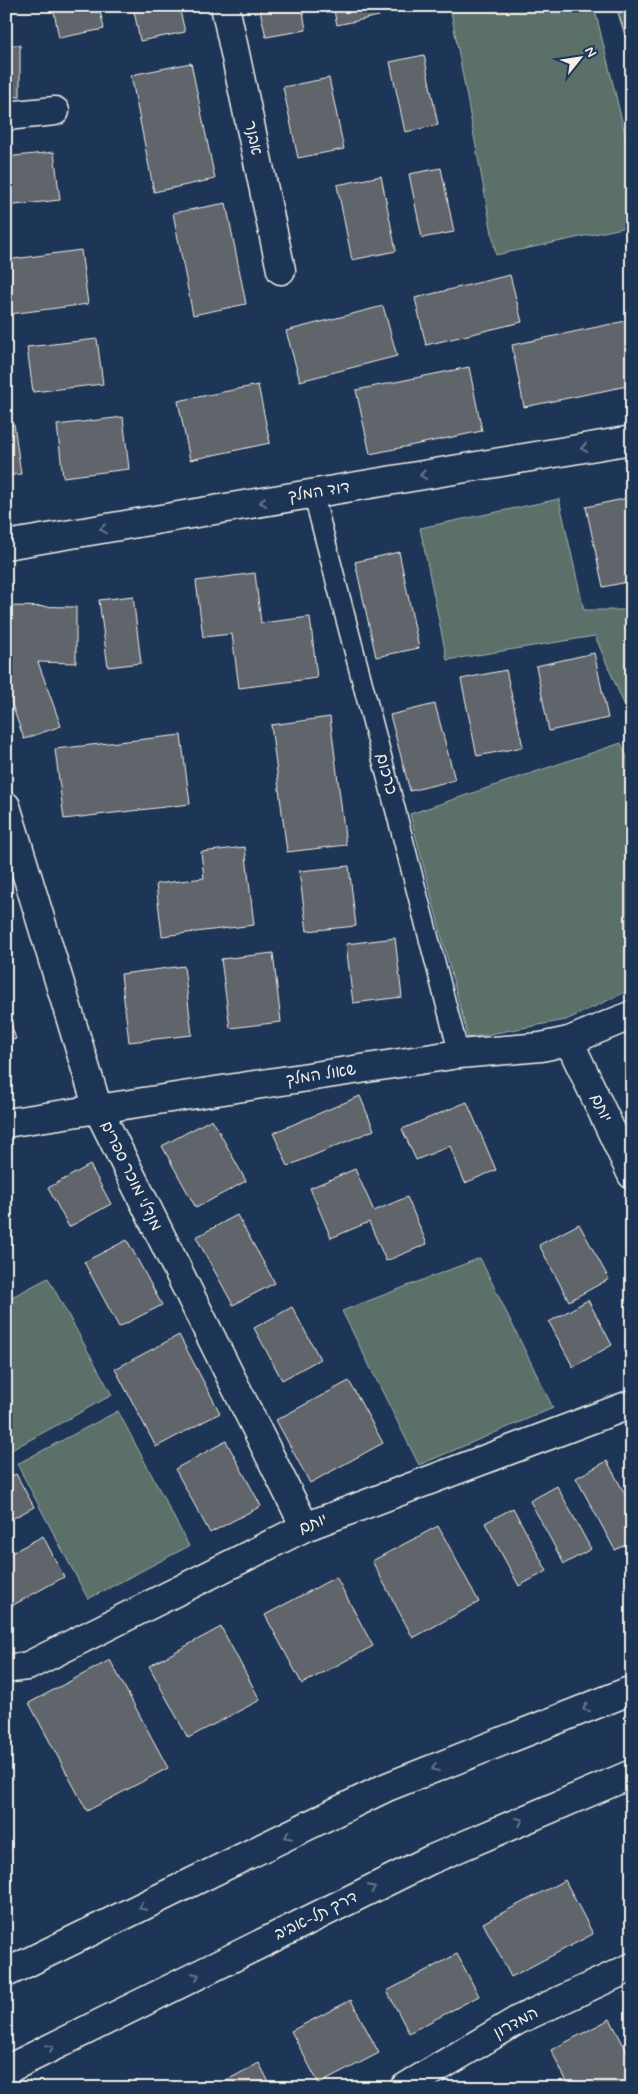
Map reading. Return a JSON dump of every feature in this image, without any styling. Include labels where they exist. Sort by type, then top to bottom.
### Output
[{"type":"main road","name":"אבנר","points":[[225,6],[281,270]]},
{"type":"main road","points":[[6,116],[55,111]]},
{"type":"main road","name":"דוד המלך","points":[[6,545],[632,440]]},
{"type":"main road","name":"מנדלי מוכר ספרים","points":[[6,806],[98,1109],[304,1526]]},
{"type":"main road","name":"שאול המלך","points":[[6,1123],[460,1054],[541,1047],[570,1040],[632,1015]]},
{"type":"main road","name":"יותם","points":[[570,1040],[632,1175]]},
{"type":"main road","name":"יותם","points":[[6,1669],[28,1666],[304,1526],[632,1404]]},
{"type":"main road","points":[[6,1973],[387,1787],[632,1690]]},
{"type":"main road","name":"דרך תל-אביב","points":[[6,2070],[430,1860],[632,1774]]},
{"type":"main road","name":"המדרון","points":[[404,2088],[518,2020],[632,1967]]},
{"type":"lane","name":"כרכום","points":[[313,494],[460,1054]]},
{"type":"green space","points":[[450,6],[594,6],[632,162],[632,226],[496,255]]},
{"type":"green space","points":[[559,499],[584,610],[632,610],[632,723],[595,636],[447,660],[420,528]]},
{"type":"green space","points":[[621,743],[632,768],[632,989],[566,1020],[468,1038],[410,814]]},
{"type":"green space","points":[[480,1258],[553,1408],[419,1465],[342,1311]]},
{"type":"green space","points":[[48,1278],[112,1395],[6,1453],[6,1300]]},
{"type":"green space","points":[[118,1411],[189,1546],[88,1599],[17,1464]]},
{"type":"building","points":[[53,6],[99,6],[104,29],[59,38]]},
{"type":"building","points":[[133,6],[179,6],[185,32],[140,41]]},
{"type":"building","points":[[259,6],[302,6],[306,30],[266,37]]},
{"type":"building","points":[[333,6],[377,6],[379,16],[337,25]]},
{"type":"building","points":[[616,6],[632,6],[632,37],[626,38]]},
{"type":"building","points":[[6,45],[20,45],[20,97],[6,96]]},
{"type":"building","points":[[424,55],[438,125],[405,132],[390,62]]},
{"type":"building","points":[[191,63],[215,179],[154,192],[131,75]]},
{"type":"building","points":[[329,78],[344,149],[298,158],[283,87]]},
{"type":"building","points":[[54,152],[60,200],[6,206],[6,157]]},
{"type":"building","points":[[441,168],[454,232],[422,238],[409,174]]},
{"type":"building","points":[[381,176],[396,251],[352,260],[337,185]]},
{"type":"building","points":[[226,203],[246,304],[193,315],[173,213]]},
{"type":"building","points":[[81,250],[88,304],[10,314],[6,287],[6,260]]},
{"type":"building","points":[[510,275],[522,322],[426,345],[415,298]]},
{"type":"building","points":[[383,306],[397,356],[300,381],[286,331]]},
{"type":"building","points":[[630,320],[632,331],[632,385],[524,407],[512,345]]},
{"type":"building","points":[[97,339],[103,384],[33,392],[27,347]]},
{"type":"building","points":[[469,367],[482,431],[370,454],[356,390]]},
{"type":"building","points":[[258,385],[270,443],[190,460],[178,401]]},
{"type":"building","points":[[123,417],[129,469],[63,477],[57,425]]},
{"type":"building","points":[[14,424],[21,474],[6,476],[6,425]]},
{"type":"building","points":[[632,497],[632,581],[603,587],[586,507]]},
{"type":"building","points":[[399,552],[419,648],[376,657],[355,562]]},
{"type":"building","points":[[255,573],[261,623],[310,617],[317,678],[239,688],[232,634],[203,637],[196,581]]},
{"type":"building","points":[[133,596],[141,663],[108,667],[99,600]]},
{"type":"building","points":[[6,606],[76,607],[76,663],[38,662],[61,726],[24,739],[6,688]]},
{"type":"building","points":[[594,653],[608,718],[549,731],[536,666]]},
{"type":"building","points":[[506,670],[523,747],[477,756],[461,679]]},
{"type":"building","points":[[435,704],[455,780],[410,791],[390,715]]},
{"type":"building","points":[[330,717],[346,845],[287,852],[271,725]]},
{"type":"building","points":[[181,735],[190,804],[64,819],[55,749]]},
{"type":"building","points":[[245,847],[254,925],[162,936],[156,884],[204,878],[201,852]]},
{"type":"building","points":[[349,866],[356,926],[307,931],[299,871]]},
{"type":"building","points":[[395,938],[402,997],[353,1003],[346,944]]},
{"type":"building","points":[[273,953],[281,1022],[230,1028],[221,959]]},
{"type":"building","points":[[184,966],[192,1035],[129,1042],[121,974]]},
{"type":"building","points":[[6,1009],[16,1039],[6,1042]]},
{"type":"building","points":[[632,1056],[632,1068],[627,1057]]},
{"type":"building","points":[[360,1096],[374,1130],[288,1166],[273,1133]]},
{"type":"building","points":[[467,1102],[496,1170],[465,1183],[450,1146],[416,1160],[402,1129]]},
{"type":"building","points":[[212,1119],[246,1181],[196,1208],[162,1146]]},
{"type":"building","points":[[90,1165],[111,1204],[69,1227],[48,1188]]},
{"type":"building","points":[[355,1169],[374,1211],[407,1197],[427,1244],[386,1261],[369,1222],[331,1238],[310,1188]]},
{"type":"building","points":[[237,1215],[275,1283],[233,1305],[196,1237]]},
{"type":"building","points":[[6,1224],[11,1233],[6,1236]]},
{"type":"building","points":[[579,1224],[609,1279],[569,1301],[539,1245]]},
{"type":"building","points":[[127,1240],[162,1305],[119,1327],[84,1262]]},
{"type":"building","points":[[588,1300],[612,1345],[573,1367],[549,1322]]},
{"type":"building","points":[[292,1307],[320,1359],[282,1380],[254,1328]]},
{"type":"building","points":[[179,1335],[220,1413],[156,1447],[115,1369]]},
{"type":"building","points":[[349,1381],[383,1443],[310,1483],[276,1420]]},
{"type":"building","points":[[226,1441],[261,1506],[210,1533],[175,1469]]},
{"type":"building","points":[[607,1461],[632,1507],[632,1541],[615,1550],[576,1478]]},
{"type":"building","points":[[16,1474],[34,1507],[6,1522],[6,1479]]},
{"type":"building","points":[[557,1486],[591,1549],[564,1564],[530,1501]]},
{"type":"building","points":[[513,1508],[547,1571],[519,1586],[485,1523]]},
{"type":"building","points":[[438,1526],[479,1602],[413,1638],[372,1561]]},
{"type":"building","points":[[43,1536],[64,1577],[6,1609],[6,1556]]},
{"type":"building","points":[[336,1577],[373,1646],[302,1684],[265,1615]]},
{"type":"building","points":[[221,1627],[260,1700],[188,1738],[149,1666]]},
{"type":"building","points":[[110,1660],[168,1768],[87,1811],[29,1703]]},
{"type":"building","points":[[565,1880],[593,1934],[511,1977],[483,1923]]},
{"type":"building","points":[[457,1954],[479,1996],[409,2033],[387,1991]]},
{"type":"building","points":[[351,2000],[379,2053],[319,2084],[291,2031]]},
{"type":"building","points":[[610,2019],[632,2061],[632,2088],[570,2088],[551,2050]]},
{"type":"building","points":[[259,2063],[272,2088],[212,2088]]}]
